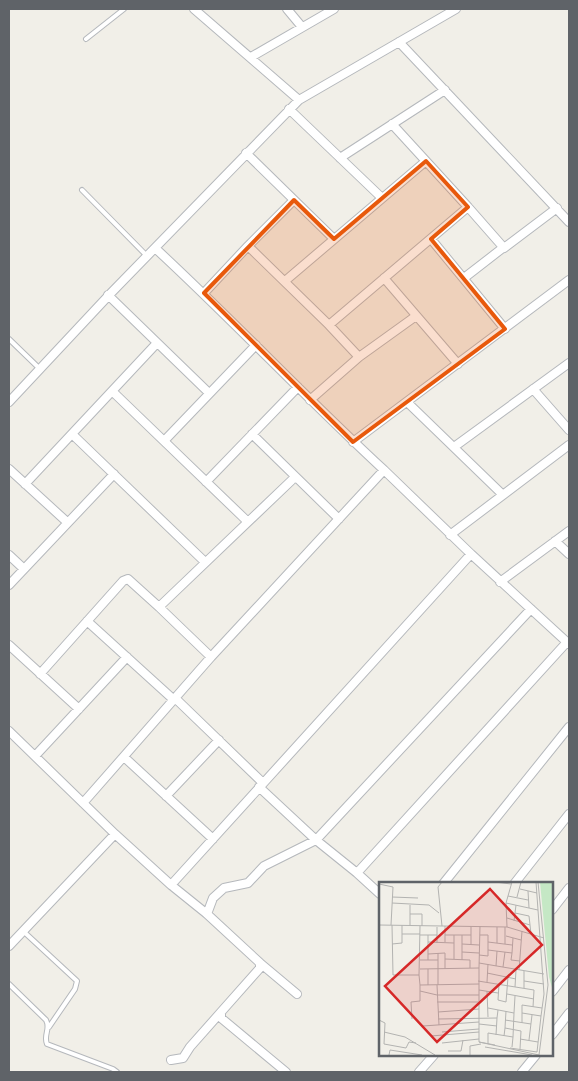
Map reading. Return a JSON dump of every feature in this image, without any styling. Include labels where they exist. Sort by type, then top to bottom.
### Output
[{"type":"street","points":[[194,9],[299,100]]},
{"type":"street","points":[[287,9],[302,27]]},
{"type":"street","points":[[251,57],[334,9]]},
{"type":"street","points":[[9,402],[108,296],[299,100],[456,9]]},
{"type":"street","points":[[398,42],[569,222]]},
{"type":"street","points":[[340,158],[445,90]]},
{"type":"street","points":[[289,110],[382,198]]},
{"type":"street","points":[[392,124],[504,247]]},
{"type":"street","points":[[246,153],[334,239]]},
{"type":"street","points":[[285,281],[426,161]]},
{"type":"street","points":[[204,293],[294,200]]},
{"type":"street","points":[[329,324],[468,207]]},
{"type":"street","points":[[464,278],[557,208]]},
{"type":"street","points":[[431,239],[506,329]]},
{"type":"street","points":[[248,246],[329,324],[359,357]]},
{"type":"street","points":[[155,248],[204,293],[310,400],[450,535],[568,643],[357,872]]},
{"type":"street","points":[[384,278],[458,364]]},
{"type":"street","points":[[353,442],[569,280]]},
{"type":"street","points":[[108,296],[210,393]]},
{"type":"street","points":[[310,400],[359,357],[416,316]]},
{"type":"street","points":[[26,484],[157,343]]},
{"type":"street","points":[[164,441],[256,345]]},
{"type":"street","points":[[454,447],[569,363]]},
{"type":"street","points":[[206,482],[298,387]]},
{"type":"street","points":[[533,389],[569,430]]},
{"type":"street","points":[[112,391],[247,521]]},
{"type":"street","points":[[407,402],[503,495]]},
{"type":"street","points":[[72,434],[205,562]]},
{"type":"street","points":[[252,434],[339,519]]},
{"type":"street","points":[[450,535],[569,445]]},
{"type":"street","points":[[9,469],[68,522]]},
{"type":"street","points":[[83,803],[212,657],[384,470]]},
{"type":"street","points":[[9,585],[114,474]]},
{"type":"street","points":[[159,607],[289,481],[297,478]]},
{"type":"street","points":[[500,582],[569,531]]},
{"type":"street","points":[[555,541],[569,554]]},
{"type":"street","points":[[172,885],[470,554]]},
{"type":"street","points":[[9,555],[24,569]]},
{"type":"street","points":[[40,674],[123,581],[128,579],[212,657]]},
{"type":"street","points":[[207,914],[213,898],[224,888],[248,883],[264,866],[316,840],[531,609]]},
{"type":"street","points":[[87,621],[219,740],[316,840],[357,872],[379,893]]},
{"type":"street","points":[[9,645],[78,709]]},
{"type":"street","points":[[35,756],[127,657]]},
{"type":"street","points":[[445,882],[569,726]]},
{"type":"street","points":[[9,731],[115,834],[297,994]]},
{"type":"street","points":[[166,796],[219,740]]},
{"type":"street","points":[[124,757],[213,839]]},
{"type":"street","points":[[516,882],[569,814]]},
{"type":"street","points":[[9,946],[115,834]]},
{"type":"street","points":[[553,909],[569,888]]},
{"type":"street","points":[[171,1060],[183,1058],[190,1047],[260,968],[260,963]]},
{"type":"street","points":[[553,991],[569,970]]},
{"type":"street","points":[[222,1012],[223,1020],[286,1072]]},
{"type":"street","points":[[553,1034],[569,1013]]},
{"type":"street","points":[[419,1072],[433,1056]]},
{"type":"street","points":[[522,1072],[535,1056]]},
{"type":"lane","points":[[86,39],[124,9]]},
{"type":"lane","points":[[82,190],[147,256]]},
{"type":"lane","points":[[9,339],[40,369]]},
{"type":"lane","points":[[23,931],[77,981],[75,989],[49,1028],[45,1042],[50,1047],[117,1072]]},
{"type":"lane","points":[[9,984],[46,1020],[49,1028]]},
{"type":"highlighted area","points":[[426,161],[468,207],[431,239],[505,329],[353,442],[204,293],[294,200],[334,239]]}]
